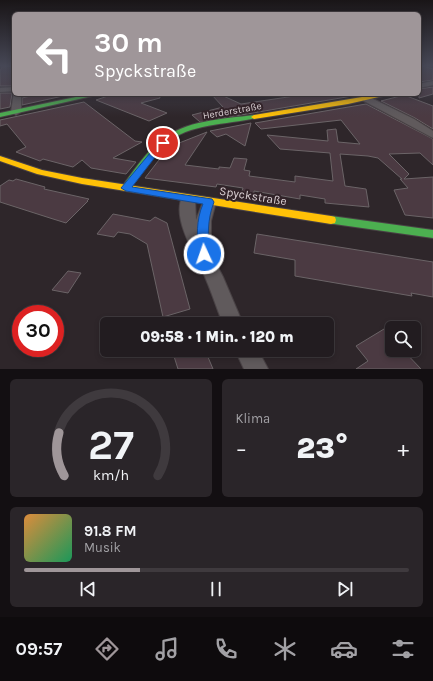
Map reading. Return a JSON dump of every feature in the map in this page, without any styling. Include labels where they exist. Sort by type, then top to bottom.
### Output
[{"type":"street","points":[[421,86],[433,83]]},
{"type":"street","points":[[0,90],[12,89]]},
{"type":"street","points":[[16,112],[17,96]]},
{"type":"street","points":[[0,115],[89,96]]},
{"type":"street","name":"Herderstraße","points":[[126,188],[163,143],[179,133],[239,120],[380,96]]},
{"type":"street","points":[[366,99],[411,121],[433,135]]},
{"type":"street","name":"Spyckstraße","points":[[0,158],[42,172],[86,182],[209,202],[433,234]]},
{"type":"street","points":[[188,198],[187,206],[191,229],[199,248],[204,254],[230,317]]},
{"type":"street","points":[[204,254],[202,225],[204,213],[209,202]]},
{"type":"street","points":[[250,357],[256,369]]},
{"type":"building","points":[[0,82],[12,82],[12,86],[0,86]]},
{"type":"building","points":[[433,87],[433,94],[419,98],[419,96],[421,96],[421,89]]},
{"type":"building","points":[[0,93],[12,93],[10,107],[0,109]]},
{"type":"building","points":[[30,96],[63,96],[22,105],[22,98]]},
{"type":"building","points":[[108,96],[160,96],[160,98],[141,103],[167,113],[149,121],[96,100]]},
{"type":"building","points":[[213,96],[223,96],[241,104],[295,96],[352,96],[200,122],[192,115],[223,107]]},
{"type":"building","points":[[400,96],[407,96],[433,106],[433,129],[415,118],[381,101]]},
{"type":"building","points":[[84,102],[135,141],[142,142],[113,158],[136,162],[126,174],[91,168],[82,160],[73,167],[43,159],[40,161],[16,152],[26,147],[7,124],[0,126],[0,120]]},
{"type":"building","points":[[366,104],[433,139],[433,165],[420,153],[389,154],[409,174],[404,179],[433,177],[433,218],[405,215],[394,190],[408,188],[400,179],[402,179],[378,158],[368,156],[340,154],[345,186],[366,189],[369,207],[325,203],[325,199],[300,195],[300,199],[254,191],[254,193],[242,191],[243,188],[217,184],[216,187],[145,178],[169,147],[207,132],[185,165],[219,169],[219,167],[230,168],[234,158],[247,159],[244,170],[250,171],[249,176],[295,182],[295,176],[333,181],[330,153],[280,149],[267,135],[328,141],[327,130],[336,129],[338,142],[360,144],[341,120],[261,129],[255,123]]},
{"type":"building","points":[[251,123],[245,146],[226,134],[217,137],[210,131]]},
{"type":"building","points":[[16,179],[45,187],[44,189],[89,199],[66,223],[0,202],[0,186],[9,180],[13,181]]},
{"type":"building","points":[[113,214],[150,221],[155,217],[167,223],[190,309],[163,317],[147,244],[130,234],[118,232],[114,237],[97,234]]},
{"type":"building","points":[[257,234],[433,262],[433,297],[411,293],[412,296],[295,276],[295,260],[254,253]]},
{"type":"building","points":[[68,271],[81,273],[68,293],[52,290]]},
{"type":"building","points":[[384,329],[385,357],[410,357],[421,369],[356,369],[368,361],[356,346]]},
{"type":"building","points":[[174,357],[208,357],[213,369],[178,369]]},
{"type":"traffic: fast","points":[[0,115],[89,96]]},
{"type":"traffic: fast","points":[[126,188],[143,164],[163,142],[172,136],[182,131],[206,124],[254,117]]},
{"type":"traffic: fast","points":[[331,220],[433,234]]},
{"type":"traffic: slow","points":[[254,117],[379,96]]},
{"type":"traffic: slow","points":[[0,158],[40,172],[82,181],[331,220]]},
{"type":"route","points":[[163,143],[126,188],[209,202],[204,213],[202,225],[204,254]]}]
